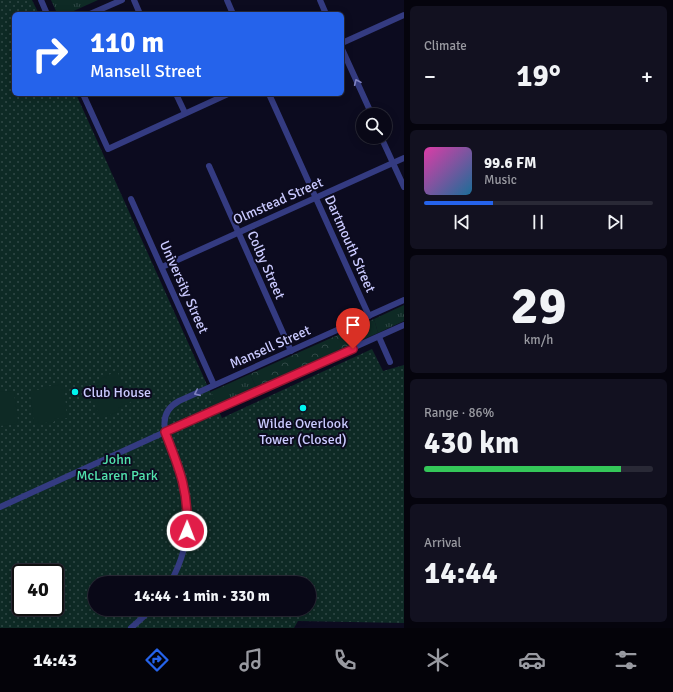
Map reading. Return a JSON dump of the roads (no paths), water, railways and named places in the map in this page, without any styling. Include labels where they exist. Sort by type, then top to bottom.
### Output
[{"type":"street","points":[[41,0],[46,12]]},
{"type":"street","points":[[95,12],[122,0]]},
{"type":"street","points":[[134,0],[139,12]]},
{"type":"street","points":[[227,0],[232,12]]},
{"type":"street","points":[[320,0],[325,12]]},
{"type":"street","points":[[344,42],[404,15]]},
{"type":"street","points":[[344,53],[369,108]]},
{"type":"street","points":[[84,96],[108,149],[223,96]]},
{"type":"street","points":[[177,96],[185,113]]},
{"type":"street","name":"Dartmouth Street","points":[[270,96],[369,316]]},
{"type":"street","points":[[385,144],[404,187]]},
{"type":"street","name":"Olmstead Street","points":[[162,267],[404,158]]},
{"type":"street","name":"Colby Street","points":[[209,166],[292,351]]},
{"type":"street","name":"University Street","points":[[131,199],[214,385]]},
{"type":"street","name":"Mansell Street","points":[[165,432],[166,414],[171,406],[179,401],[404,300]]},
{"type":"street","points":[[0,507],[404,326]]},
{"type":"street","points":[[379,337],[390,362]]},
{"type":"street","points":[[165,432],[183,477],[188,510],[187,531],[184,548],[180,564],[174,576]]},
{"type":"street","points":[[131,628],[144,616]]},
{"type":"place","name":"Club House","points":[[75,392]]},
{"type":"place","name":"Wilde Overlook Tower (Closed)","points":[[303,408]]},
{"type":"park label","name":"John McLaren Park","points":[[117,468]]}]
